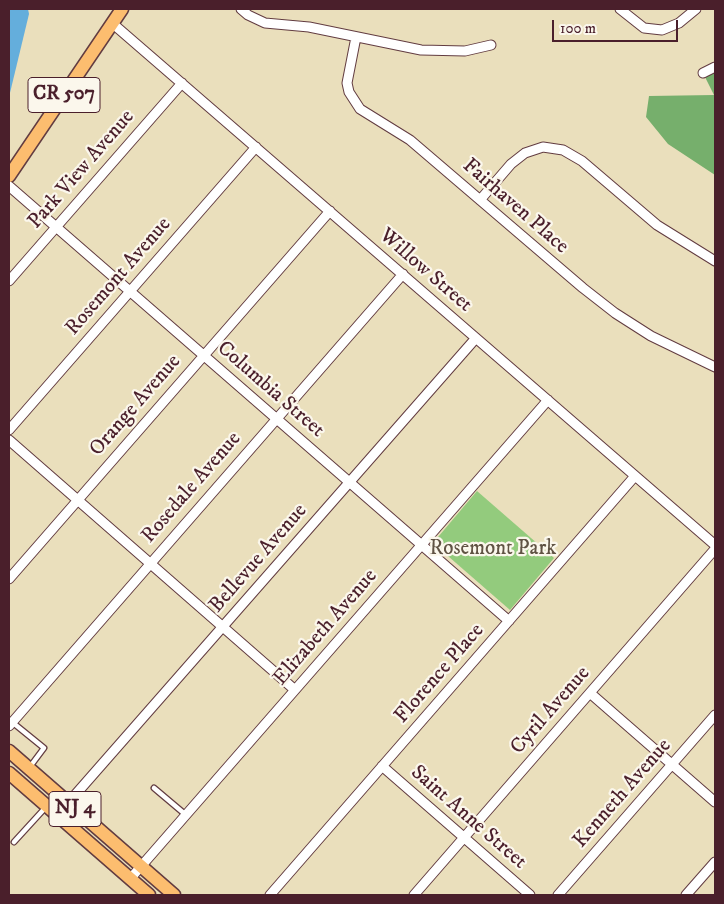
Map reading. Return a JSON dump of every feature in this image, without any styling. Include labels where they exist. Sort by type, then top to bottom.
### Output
[{"type":"main road","name":"CR 507","points":[[9,176],[117,15]]},
{"type":"main road","name":"NJ 4","points":[[9,751],[171,894]]},
{"type":"main road","name":"NJ 4","points":[[9,773],[149,895]]},
{"type":"street","points":[[241,9],[248,15],[265,23],[309,27],[437,52],[464,51],[491,45]]},
{"type":"street","points":[[620,9],[644,28],[662,30],[679,23],[696,9]]},
{"type":"street","name":"Willow Street","points":[[117,15],[182,83],[715,545]]},
{"type":"street","name":"Fairhaven Place","points":[[356,37],[347,83],[349,92],[360,110],[410,140],[615,313],[652,336],[715,367]]},
{"type":"street","points":[[704,73],[715,67]]},
{"type":"street","name":"Park View Avenue","points":[[9,281],[182,83]]},
{"type":"street","name":"Rosemont Avenue","points":[[9,430],[256,147]]},
{"type":"street","points":[[480,200],[511,164],[525,153],[543,147],[563,150],[582,161],[657,225],[715,261]]},
{"type":"street","name":"Columbia Street","points":[[9,186],[509,622]]},
{"type":"street","name":"Orange Avenue","points":[[9,579],[330,211]]},
{"type":"street","name":"Rosedale Avenue","points":[[10,724],[403,274]]},
{"type":"street","name":"Bellevue Avenue","points":[[68,804],[476,338]]},
{"type":"street","name":"Elizabeth Avenue","points":[[130,879],[548,400]]},
{"type":"street","points":[[9,440],[295,690]]},
{"type":"street","name":"Florence Place","points":[[270,895],[636,476]]},
{"type":"street","name":"Cyril Avenue","points":[[414,895],[715,550]]},
{"type":"street","points":[[590,693],[715,802]]},
{"type":"street","name":"Kenneth Avenue","points":[[558,895],[715,715]]},
{"type":"street","name":"Saint Anne Street","points":[[382,766],[530,895]]},
{"type":"street","points":[[686,895],[715,862]]},
{"type":"lane","points":[[10,724],[44,748],[29,769]]},
{"type":"lane","points":[[154,788],[186,815]]},
{"type":"lane","points":[[14,842],[47,806]]},
{"type":"green space","points":[[715,67],[715,175],[668,144],[646,117],[649,96],[714,95],[703,73]]},
{"type":"green space","name":"Rosemont Park","points":[[477,491],[554,558],[510,610],[433,543]]},
{"type":"water","points":[[9,9],[28,9],[29,14],[9,97]]}]
